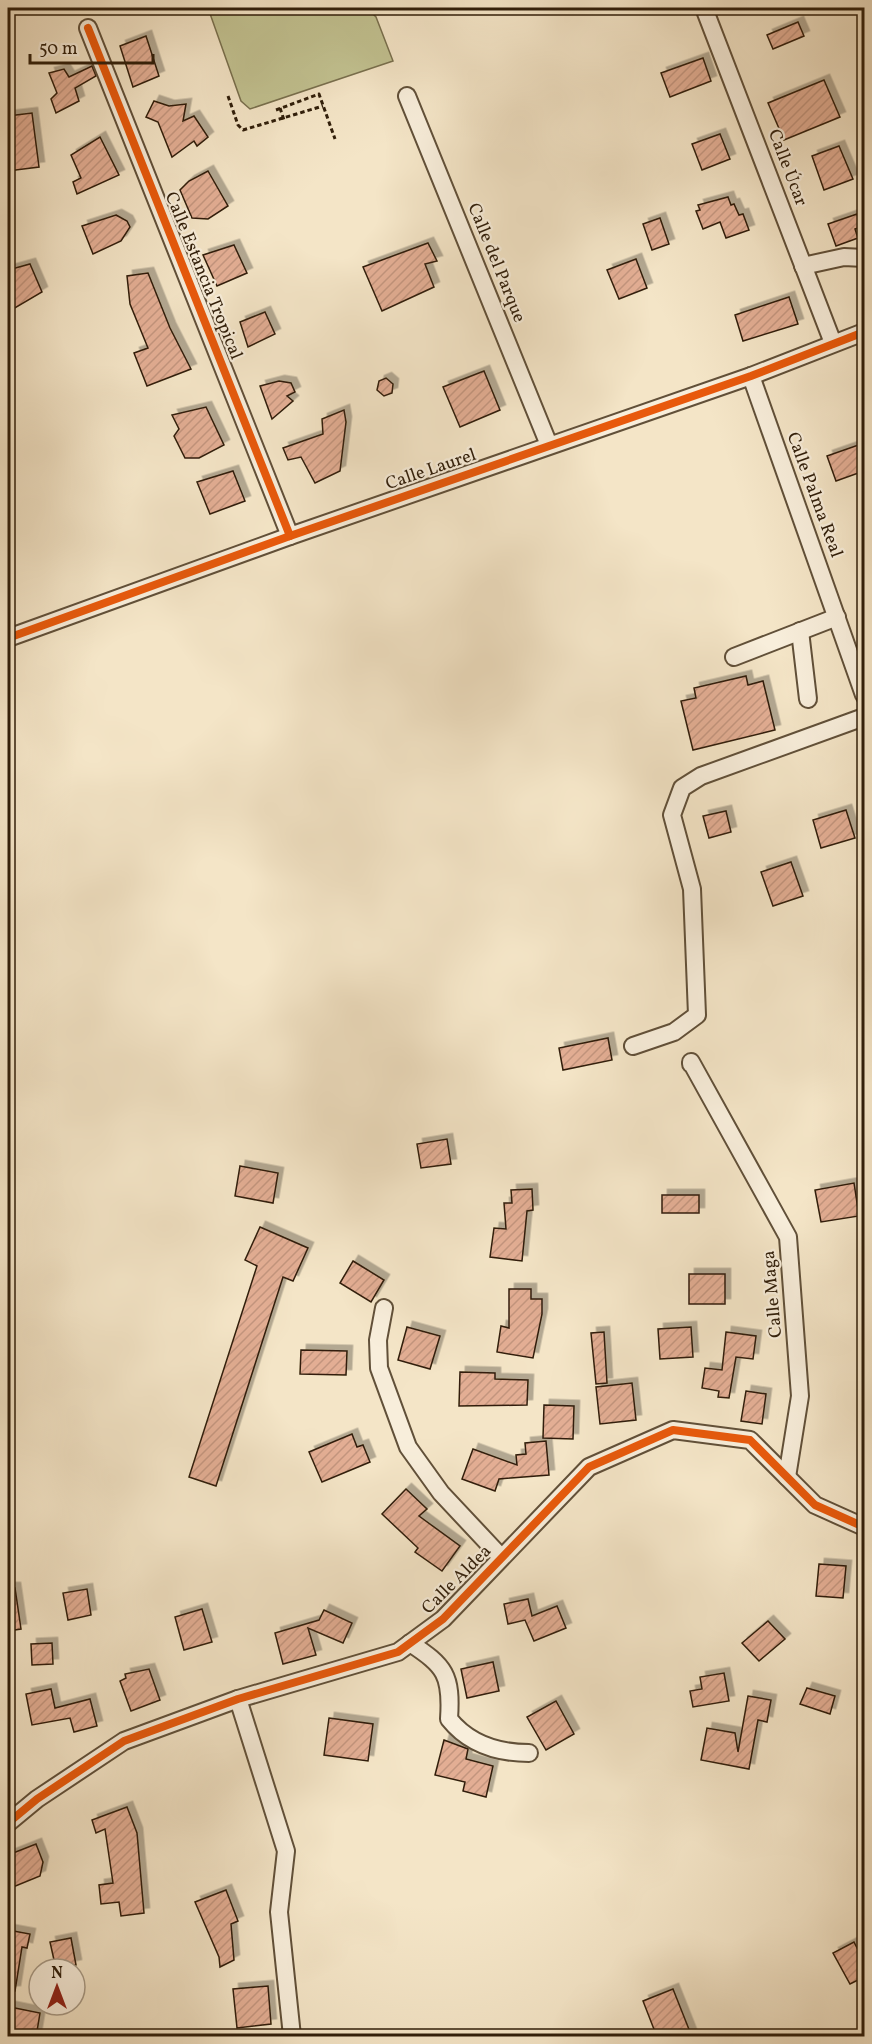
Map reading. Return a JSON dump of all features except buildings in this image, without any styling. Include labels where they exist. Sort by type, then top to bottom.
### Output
[{"type":"street","name":"Calle Úcar","points":[[704,8],[833,343]]},
{"type":"street","name":"Calle Estancia Tropical","points":[[88,28],[290,536]]},
{"type":"street","name":"Calle del Parque","points":[[407,96],[549,445]]},
{"type":"street","points":[[803,266],[844,257],[864,258]]},
{"type":"street","name":"Calle Laurel","points":[[8,638],[290,536],[751,376],[864,333]]},
{"type":"street","name":"Calle Palma Real","points":[[751,376],[864,695]]},
{"type":"street","points":[[734,657],[837,617]]},
{"type":"street","points":[[800,632],[808,699]]},
{"type":"street","points":[[633,1046],[674,1032],[697,1015],[692,889],[672,814],[682,788],[701,776],[864,717]]},
{"type":"street","name":"Calle Maga","points":[[692,1064],[691,1062],[788,1237],[800,1396],[787,1477]]},
{"type":"street","points":[[384,1308],[378,1340],[379,1368],[408,1447],[441,1493],[501,1557]]},
{"type":"street","name":"Calle Aldea","points":[[8,1823],[37,1799],[124,1741],[238,1699],[398,1652],[443,1619],[589,1467],[673,1430],[750,1440],[814,1505],[864,1527]]},
{"type":"street","points":[[410,1643],[437,1661],[446,1675],[450,1703],[449,1719],[456,1728],[503,1753],[528,1753]]},
{"type":"street","points":[[238,1699],[286,1851],[279,1912],[292,2037]]},
{"type":"path","points":[[284,120],[278,109],[319,94],[335,139]]},
{"type":"path","points":[[228,96],[238,125],[243,130],[284,120],[323,106]]},
{"type":"green space","points":[[208,8],[367,8],[376,17],[393,61],[250,109],[241,101]]},
{"type":"cycle path","points":[[88,28],[290,536]]},
{"type":"cycle path","points":[[8,638],[290,536],[751,376],[864,332]]},
{"type":"cycle path","points":[[8,1823],[37,1799],[124,1741],[238,1699],[398,1652],[443,1619],[589,1467],[673,1430],[750,1440],[815,1505],[864,1527]]}]
